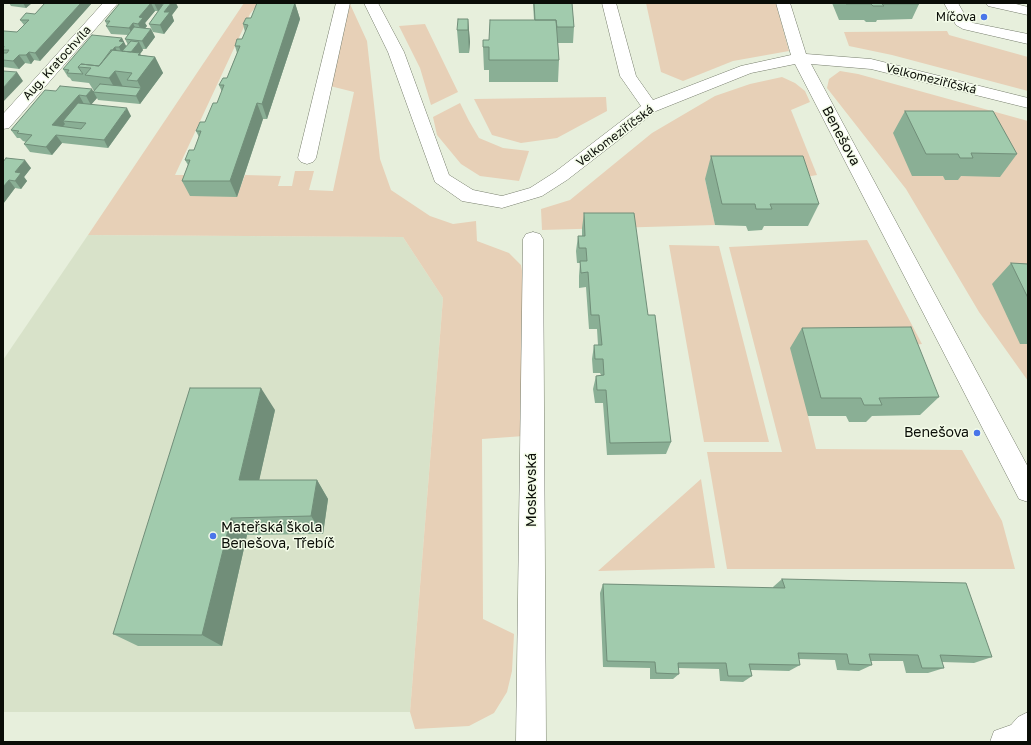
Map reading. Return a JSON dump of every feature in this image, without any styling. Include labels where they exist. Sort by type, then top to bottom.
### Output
[{"type":"street","name":"Aug. Kratochvíla","points":[[3,124],[111,3]]},
{"type":"street","points":[[307,158],[343,3]]},
{"type":"street","name":"Velkomeziříčská","points":[[371,3],[396,52],[441,178],[468,196],[502,202],[536,192],[561,176],[650,107],[747,69],[800,58],[871,64],[1028,102]]},
{"type":"street","points":[[609,3],[628,76],[650,107]]},
{"type":"street","name":"Benešova","points":[[783,3],[800,58],[1028,491]]},
{"type":"street","points":[[952,3],[961,22],[968,26],[1028,39]]},
{"type":"street","points":[[993,3],[1028,11]]},
{"type":"street","name":"Moskevská","points":[[531,742],[533,239]]},
{"type":"street","points":[[1005,742],[1021,735],[1028,727]]},
{"type":"shaded area","points":[[244,3],[276,3],[254,9],[250,14],[175,175],[198,175],[190,196],[237,196],[245,175],[281,176],[278,186],[292,186],[295,171],[314,171],[309,190],[333,191],[354,92],[330,86],[350,4],[367,41],[380,159],[391,190],[430,216],[453,224],[476,221],[477,241],[509,253],[521,265],[524,283],[524,436],[482,439],[483,619],[514,634],[512,671],[507,692],[494,713],[469,726],[415,729],[410,712],[443,298],[403,237],[88,235]]},
{"type":"shaded area","points":[[646,3],[776,3],[789,51],[733,61],[683,81],[661,72]]},
{"type":"shaded area","points":[[425,24],[458,92],[431,105],[420,68],[399,26]]},
{"type":"shaded area","points":[[947,31],[949,35],[1028,57],[1028,91],[892,55],[849,46],[844,32]]},
{"type":"shaded area","points":[[840,71],[858,74],[1028,121],[1028,381],[979,312],[906,189],[827,88],[829,79]]},
{"type":"shaded area","points":[[782,77],[795,83],[805,91],[810,102],[791,110],[817,175],[794,179],[705,179],[715,225],[542,230],[541,209],[570,200],[652,133],[715,96],[750,84]]},
{"type":"shaded area","points":[[606,97],[607,111],[557,138],[521,143],[492,135],[474,99]]},
{"type":"shaded area","points":[[460,103],[479,138],[503,148],[529,151],[519,181],[480,176],[461,164],[437,135],[433,117]]},
{"type":"shaded area","name":"Mateřská škola Benešova, Třebíč","points":[[88,235],[403,237],[443,298],[410,712],[3,712],[3,360]]},
{"type":"shaded area","points":[[867,240],[922,344],[896,347],[808,416],[816,449],[962,450],[1002,521],[1015,569],[727,569],[707,452],[782,452],[729,247]]},
{"type":"shaded area","points":[[669,245],[719,246],[769,442],[704,442]]},
{"type":"shaded area","points":[[701,479],[715,568],[598,571]]},
{"type":"building","points":[[45,3],[81,3],[35,53],[29,52],[26,55],[19,55],[13,61],[3,60],[3,53],[7,53],[9,50],[3,50],[3,32],[17,32],[29,20],[20,20],[26,13],[35,14]]},
{"type":"building","points":[[120,3],[151,3],[139,17],[143,18],[138,24],[133,23],[129,28],[106,26],[110,21],[105,21]]},
{"type":"building","points":[[164,3],[171,3],[164,12],[170,12],[160,25],[149,24]]},
{"type":"building","points":[[257,3],[295,3],[262,104],[257,103],[230,181],[182,181],[190,160],[185,160],[189,150],[194,150],[201,131],[196,131],[200,122],[205,122],[213,103],[217,103],[224,85],[219,85],[223,78],[227,78],[240,46],[235,46],[237,39],[242,39],[248,25],[243,24],[246,18],[251,18]]},
{"type":"building","points":[[534,3],[572,3],[574,27],[557,27],[556,20],[535,20]]},
{"type":"building","points":[[845,3],[919,4],[882,4],[884,6],[873,6],[871,4]]},
{"type":"building","points":[[458,19],[468,19],[468,30],[457,30]]},
{"type":"building","points":[[490,20],[556,20],[559,60],[489,60],[489,47],[483,47],[483,40],[489,40]]},
{"type":"building","points":[[134,27],[151,29],[142,41],[125,39]]},
{"type":"building","points":[[92,35],[122,38],[119,41],[124,42],[119,47],[115,47],[99,66],[81,64],[78,67],[83,74],[67,73],[69,70],[63,69]]},
{"type":"building","points":[[131,41],[139,42],[131,52],[122,51]]},
{"type":"building","points":[[111,50],[140,53],[138,55],[155,57],[137,81],[127,80],[132,73],[115,71],[109,78],[85,75],[91,68],[78,67],[81,64],[99,66]]},
{"type":"building","points":[[3,71],[17,72],[3,88]]},
{"type":"building","points":[[100,84],[141,88],[136,96],[93,92]]},
{"type":"building","points":[[60,86],[92,89],[86,96],[79,95],[52,125],[81,129],[86,123],[63,121],[78,103],[127,108],[104,140],[56,135],[46,147],[24,144],[32,135],[17,133],[19,131],[11,130],[45,90],[56,91]]},
{"type":"building","points":[[905,111],[993,111],[1017,154],[971,153],[973,158],[960,158],[958,154],[926,154]]},
{"type":"building","points":[[711,156],[803,156],[819,204],[770,204],[772,209],[756,209],[755,204],[722,204]]},
{"type":"building","points":[[6,158],[25,160],[15,172],[21,173],[15,181],[9,180],[3,187],[3,162]]},
{"type":"building","points":[[584,213],[634,213],[648,315],[655,315],[671,442],[610,443],[606,390],[597,390],[596,376],[604,375],[603,359],[595,359],[594,345],[602,345],[599,315],[591,315],[588,272],[581,273],[580,261],[587,261],[586,248],[579,248],[578,236],[585,236]]},
{"type":"building","points":[[1011,263],[1028,264],[1028,298]]},
{"type":"building","points":[[911,327],[939,397],[879,398],[882,405],[864,405],[861,398],[821,398],[802,328]]},
{"type":"building","points":[[190,388],[261,388],[239,480],[317,480],[311,516],[231,518],[202,635],[113,634]]},
{"type":"building","points":[[782,579],[966,583],[992,657],[940,655],[944,668],[922,668],[918,655],[869,654],[872,665],[849,664],[847,654],[798,653],[800,665],[749,664],[752,676],[728,676],[726,663],[678,663],[679,674],[656,673],[655,662],[607,661],[603,584],[785,588]]},
{"type":"place","name":"Míčova","points":[[984,17]]},
{"type":"place","name":"Benešova","points":[[977,433]]},
{"type":"place","name":"Mateřská škola Benešova, Třebíč","points":[[213,536]]}]
